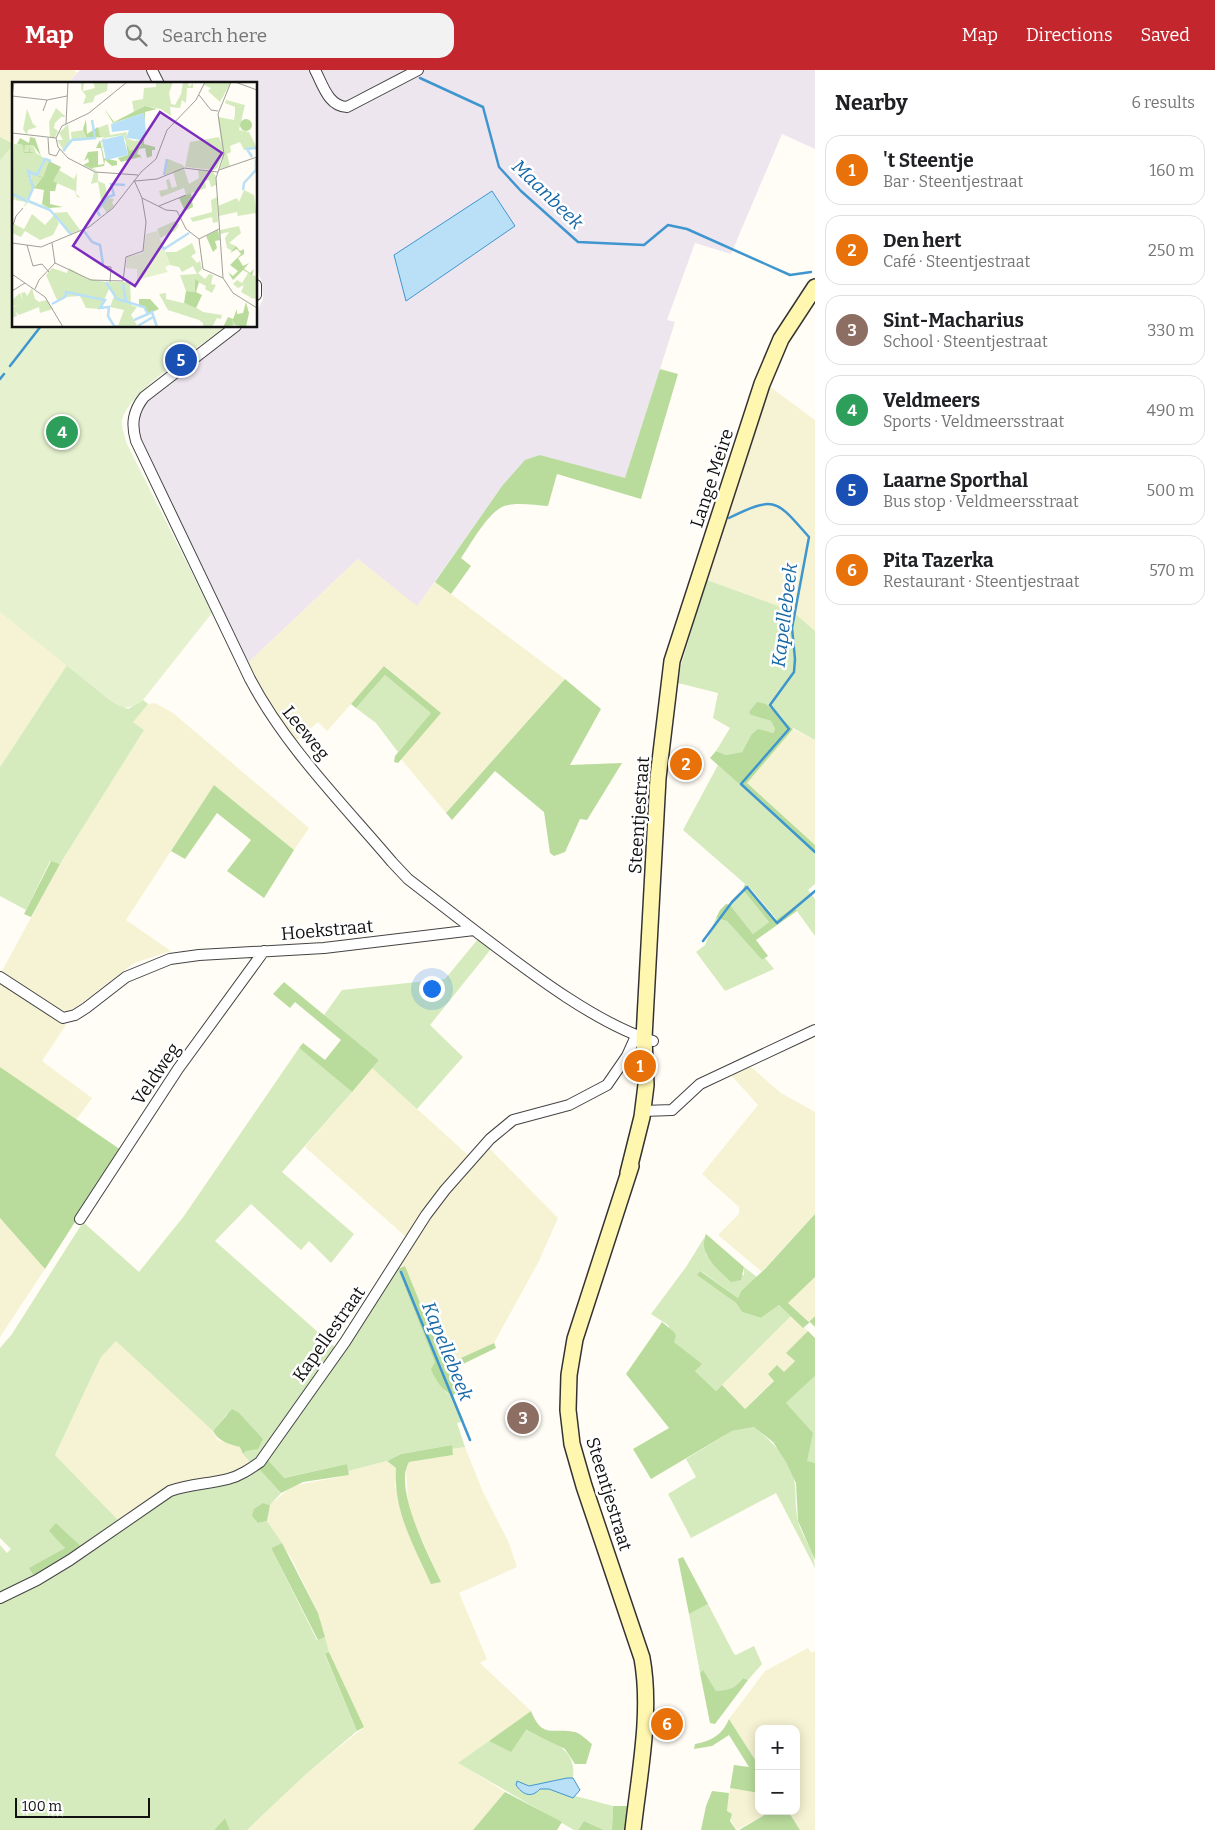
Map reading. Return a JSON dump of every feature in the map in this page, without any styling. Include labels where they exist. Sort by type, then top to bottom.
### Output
[{"type":"street","points":[[152,70],[158,82]]},
{"type":"street","points":[[315,70],[332,102],[339,106],[347,107],[418,70]]},
{"type":"street","name":"Lange Meire","points":[[668,690],[672,662],[762,384],[780,339],[815,287]]},
{"type":"street","name":"Leeweg","points":[[233,328],[144,397],[136,407],[133,430],[136,441],[265,707],[283,733],[392,862],[408,879],[474,930]]},
{"type":"street","name":"Steentjestraat","points":[[632,1830],[646,1708],[645,1676],[639,1649],[584,1486],[572,1444],[568,1410],[569,1375],[575,1339],[648,1112],[654,1085],[644,1038],[658,778],[668,690]]},
{"type":"street","points":[[474,930],[564,994],[644,1038]]},
{"type":"street","name":"Hoekstraat","points":[[0,977],[54,1014],[63,1018],[75,1015],[86,1008],[126,977],[170,959],[324,948],[474,930]]},
{"type":"street","name":"Veldweg","points":[[80,1219],[178,1069],[264,951]]},
{"type":"street","points":[[648,1112],[672,1110],[700,1084],[815,1030]]},
{"type":"street","name":"Kapellestraat","points":[[0,1598],[37,1580],[70,1560],[170,1492],[228,1479],[260,1462],[345,1342],[426,1215],[490,1139],[513,1120],[569,1105],[607,1085],[627,1056],[644,1038]]},
{"type":"shaded area","points":[[0,70],[74,70],[77,73],[69,82],[12,82],[12,143],[0,137]]},
{"type":"shaded area","points":[[80,70],[815,70],[815,149],[782,134],[731,254],[695,243],[667,320],[675,322],[625,479],[540,455],[502,486],[417,607],[358,559],[248,663],[139,435],[138,421],[147,401],[243,328],[258,328],[258,310],[263,299],[262,283],[258,272],[258,82],[69,82]]},
{"type":"shaded area","points":[[769,386],[815,420],[815,631],[792,611],[707,580]]},
{"type":"shaded area","points":[[358,559],[417,606],[435,582],[565,679],[446,813],[401,759],[440,713],[385,666],[327,731],[318,722],[296,741],[276,715],[248,663]]},
{"type":"shaded area","points":[[0,612],[67,665],[0,767]]},
{"type":"shaded area","points":[[155,703],[173,713],[309,828],[294,850],[214,785],[126,920],[171,951],[134,963],[75,1008],[66,1011],[58,1010],[2,971],[60,864],[144,730],[133,722],[148,704]]},
{"type":"shaded area","points":[[793,729],[815,740],[815,845],[747,783]]},
{"type":"shaded area","points":[[0,982],[66,1025],[42,1061],[92,1098],[76,1120],[0,1067]]},
{"type":"shaded area","points":[[749,1065],[781,1093],[815,1112],[815,1214],[762,1272],[718,1235],[739,1214],[739,1207],[702,1174],[758,1105],[730,1074]]},
{"type":"shaded area","points":[[372,1068],[468,1155],[424,1208],[407,1238],[305,1147]]},
{"type":"shaded area","points":[[489,1148],[558,1218],[539,1261],[494,1343],[452,1362],[441,1357],[405,1267],[398,1269],[434,1211]]},
{"type":"shaded area","points":[[0,1218],[45,1269],[0,1337]]},
{"type":"shaded area","points":[[815,1277],[815,1316],[810,1322],[788,1303]]},
{"type":"shaded area","points":[[791,1316],[808,1331],[787,1353],[795,1361],[784,1372],[777,1365],[768,1374],[774,1380],[745,1409],[722,1385]]},
{"type":"shaded area","points":[[116,1340],[210,1427],[218,1440],[240,1447],[243,1454],[254,1461],[247,1467],[230,1474],[162,1491],[118,1520],[55,1455],[101,1357]]},
{"type":"shaded area","points":[[465,1447],[483,1492],[509,1543],[517,1567],[459,1593],[487,1659],[480,1663],[531,1711],[459,1763],[505,1792],[473,1830],[247,1830],[305,1775],[364,1727],[329,1652],[318,1613],[293,1561],[267,1521],[270,1505],[292,1486],[349,1475],[348,1471],[387,1461],[396,1468],[395,1487],[441,1582],[412,1518],[408,1503],[406,1468],[409,1462],[453,1455],[452,1449]]},
{"type":"shaded area","points":[[808,1648],[811,1653],[815,1651],[815,1830],[800,1830],[791,1815],[800,1815],[800,1725],[755,1725],[755,1760],[729,1719],[765,1671]]},
{"type":"shaded area","points":[[730,1788],[755,1792],[755,1815],[765,1815],[736,1830],[727,1812]]},
{"type":"green space","points":[[0,137],[12,143],[12,146],[0,161]]},
{"type":"green space","points":[[12,146],[12,328],[224,328],[166,370],[150,384],[126,411],[122,423],[126,442],[212,613],[143,700],[130,707],[120,706],[111,701],[0,612],[0,161]]},
{"type":"green space","points":[[660,369],[678,374],[641,499],[557,474],[548,506],[520,504],[504,506],[498,509],[486,521],[461,558],[471,566],[451,594],[435,582],[502,486],[525,460],[540,455],[625,478]]},
{"type":"green space","points":[[707,580],[792,611],[815,631],[815,740],[784,723],[766,704],[751,715],[771,721],[775,729],[773,733],[765,732],[751,735],[742,752],[726,755],[716,751],[730,728],[713,718],[718,693],[678,683],[681,665]]},
{"type":"green space","points":[[67,665],[111,701],[128,709],[143,700],[148,704],[133,722],[144,730],[60,864],[50,861],[26,910],[0,896],[0,767]]},
{"type":"green space","points":[[384,666],[441,713],[398,763],[394,762],[395,756],[431,713],[385,675],[356,708],[351,704]]},
{"type":"green space","points":[[385,675],[432,713],[398,752],[376,723],[356,708]]},
{"type":"green space","points":[[565,679],[601,709],[570,765],[622,763],[587,820],[580,819],[565,852],[554,856],[550,853],[544,812],[495,771],[452,820],[446,813]]},
{"type":"green space","points":[[757,702],[766,704],[793,729],[747,783],[815,845],[815,852],[710,758],[716,751],[726,755],[742,752],[751,735],[758,729],[773,733],[775,729],[771,721],[751,715],[749,712]]},
{"type":"green space","points":[[718,765],[815,852],[815,884],[808,890],[815,899],[815,936],[794,907],[777,920],[752,890],[683,830]]},
{"type":"green space","points":[[214,785],[294,850],[264,898],[227,871],[251,840],[217,813],[185,859],[171,851]]},
{"type":"green space","points":[[51,861],[60,864],[31,917],[24,914]]},
{"type":"green space","points":[[745,884],[776,920],[794,907],[797,911],[756,940],[768,956],[762,960],[727,921],[716,918],[726,904],[730,905],[753,934],[769,922],[743,890]]},
{"type":"green space","points":[[743,890],[769,922],[753,934],[730,905]]},
{"type":"green space","points":[[716,918],[727,921],[762,960],[765,958],[774,969],[725,991],[696,952],[705,945]]},
{"type":"green space","points":[[478,939],[491,949],[430,1025],[463,1057],[417,1109],[372,1068],[379,1060],[324,1015],[342,990],[445,979]]},
{"type":"green space","points":[[284,982],[379,1060],[352,1092],[299,1048],[303,1043],[325,1060],[341,1040],[295,1002],[290,1008],[273,994]]},
{"type":"green space","points":[[299,1048],[352,1092],[282,1172],[354,1234],[331,1263],[309,1241],[301,1250],[251,1204],[215,1241],[336,1348],[261,1454],[250,1462],[243,1454],[246,1451],[227,1414],[213,1431],[116,1341],[101,1357],[55,1455],[118,1520],[81,1546],[56,1523],[65,1548],[30,1568],[34,1576],[0,1592],[0,1545],[7,1553],[11,1549],[0,1538],[0,1348],[12,1334],[83,1222],[139,1272],[184,1216]]},
{"type":"green space","points":[[0,1067],[121,1150],[45,1269],[0,1218]]},
{"type":"green space","points":[[815,1214],[815,1277],[788,1303],[809,1322],[815,1316],[815,1327],[810,1322],[803,1328],[779,1305],[761,1318],[742,1312],[736,1303],[697,1275],[700,1271],[738,1298],[741,1291],[765,1269]]},
{"type":"green space","points":[[706,1234],[744,1267],[741,1280],[731,1282],[715,1267],[704,1248]]},
{"type":"green space","points":[[704,1238],[706,1255],[726,1277],[744,1275],[744,1267],[757,1277],[741,1291],[738,1298],[701,1271],[698,1275],[736,1303],[742,1312],[761,1318],[779,1305],[791,1316],[716,1391],[695,1371],[701,1364],[674,1342],[668,1325],[651,1314],[686,1267]]},
{"type":"green space","points":[[405,1266],[442,1357],[452,1362],[494,1343],[496,1348],[459,1366],[454,1385],[457,1391],[453,1396],[439,1384],[431,1369],[435,1362],[398,1269]]},
{"type":"green space","points":[[398,1269],[436,1362],[435,1378],[446,1392],[453,1396],[464,1421],[457,1423],[465,1447],[452,1449],[452,1445],[401,1454],[387,1461],[348,1471],[347,1464],[283,1478],[267,1459]]},
{"type":"green space","points":[[662,1322],[674,1332],[676,1336],[674,1342],[702,1364],[695,1371],[716,1391],[722,1385],[745,1409],[774,1381],[768,1374],[777,1365],[784,1372],[795,1361],[786,1353],[808,1331],[815,1338],[815,1376],[786,1403],[813,1433],[807,1461],[815,1463],[815,1560],[798,1521],[796,1483],[786,1462],[773,1442],[754,1427],[732,1431],[651,1479],[633,1449],[669,1428],[626,1374]]},
{"type":"green space","points":[[815,1376],[815,1463],[807,1462],[786,1403]]},
{"type":"green space","points":[[232,1409],[239,1413],[263,1439],[258,1449],[246,1451],[243,1454],[240,1447],[228,1444],[215,1435],[213,1431]]},
{"type":"green space","points":[[754,1427],[774,1445],[791,1469],[794,1477],[798,1520],[815,1562],[815,1568],[776,1493],[691,1538],[668,1494],[696,1477],[686,1459],[732,1431]]},
{"type":"green space","points":[[452,1445],[453,1455],[409,1462],[405,1474],[409,1505],[414,1522],[441,1582],[431,1584],[401,1514],[396,1484],[396,1468],[387,1461],[401,1454]]},
{"type":"green space","points":[[267,1459],[284,1478],[347,1464],[349,1475],[303,1482],[281,1493],[259,1469]]},
{"type":"green space","points":[[259,1469],[281,1493],[270,1505],[263,1503],[258,1523],[267,1521],[282,1543],[271,1548],[317,1640],[325,1637],[329,1652],[325,1655],[357,1731],[305,1775],[247,1830],[230,1830],[225,1818],[214,1830],[0,1830],[0,1604],[44,1583],[172,1496],[236,1482],[249,1477]]},
{"type":"green space","points":[[263,1503],[270,1505],[267,1521],[258,1523],[252,1516],[254,1509]]},
{"type":"green space","points":[[56,1523],[81,1546],[34,1576],[29,1568],[65,1548],[49,1531]]},
{"type":"green space","points":[[282,1543],[318,1613],[325,1637],[318,1640],[271,1548]]},
{"type":"green space","points":[[683,1557],[708,1604],[689,1614],[678,1559]]},
{"type":"green space","points":[[708,1604],[734,1654],[736,1655],[754,1646],[762,1664],[748,1680],[743,1678],[732,1688],[725,1690],[716,1691],[703,1671],[700,1673],[689,1614]]},
{"type":"green space","points":[[329,1652],[364,1727],[357,1731],[325,1654]]},
{"type":"green space","points":[[703,1670],[716,1691],[732,1688],[743,1678],[748,1680],[715,1724],[710,1723],[700,1673]]},
{"type":"green space","points":[[531,1711],[535,1720],[544,1729],[575,1732],[592,1744],[586,1764],[575,1764],[565,1749],[526,1730],[511,1752],[489,1741]]},
{"type":"green space","points":[[729,1719],[755,1760],[755,1792],[730,1788],[734,1765],[749,1767],[729,1735],[712,1746],[694,1749],[695,1744],[712,1739],[727,1724]]},
{"type":"green space","points":[[525,1730],[560,1746],[566,1752],[571,1759],[573,1778],[529,1786],[517,1781],[516,1785],[549,1789],[613,1806],[612,1830],[604,1830],[584,1821],[578,1830],[574,1830],[458,1763],[489,1741],[511,1751]]},
{"type":"green space","points":[[712,1791],[729,1793],[727,1811],[732,1814],[730,1821],[736,1830],[701,1830],[706,1806]]},
{"type":"green space","points":[[505,1792],[562,1822],[557,1830],[473,1830]]},
{"type":"green space","points":[[613,1806],[629,1806],[627,1830],[612,1830]]},
{"type":"green space","points":[[764,1815],[791,1815],[800,1830],[739,1830]]},
{"type":"green space","points":[[225,1818],[230,1830],[214,1830]]},
{"type":"green space","points":[[584,1821],[604,1830],[578,1830]]},
{"type":"water","points":[[492,191],[515,226],[406,301],[394,255]]},
{"type":"water","points":[[573,1778],[580,1790],[573,1798],[549,1789],[540,1789],[530,1795],[521,1791],[516,1785],[517,1781],[529,1786]]},
{"type":"waterway","name":"Maanbeek","points":[[420,78],[483,107],[499,167],[521,191],[578,242],[644,245],[668,225],[687,229],[790,275],[811,272]]},
{"type":"waterway","points":[[10,366],[39,328]]},
{"type":"waterway","points":[[0,379],[4,374]]},
{"type":"waterway","name":"Kapellebeek","points":[[729,518],[757,506],[774,505],[789,515],[809,537],[792,628],[795,659],[794,672],[770,705],[789,729],[741,784],[815,852]]},
{"type":"waterway","name":"Kapellebeek","points":[[703,941],[732,902],[747,887],[777,923],[815,891]]},
{"type":"waterway","name":"Kapellebeek","points":[[401,1272],[470,1440]]},
{"type":"place","name":"Laarne Sporthal","points":[[181,360]]},
{"type":"place","name":"Veldmeers","points":[[62,432]]},
{"type":"place","name":"Den hert","points":[[686,764]]},
{"type":"place","name":"'t Steentje","points":[[640,1066]]},
{"type":"place","name":"Sint-Macharius","points":[[523,1418]]},
{"type":"place","name":"Pita Tazerka","points":[[667,1724]]}]
